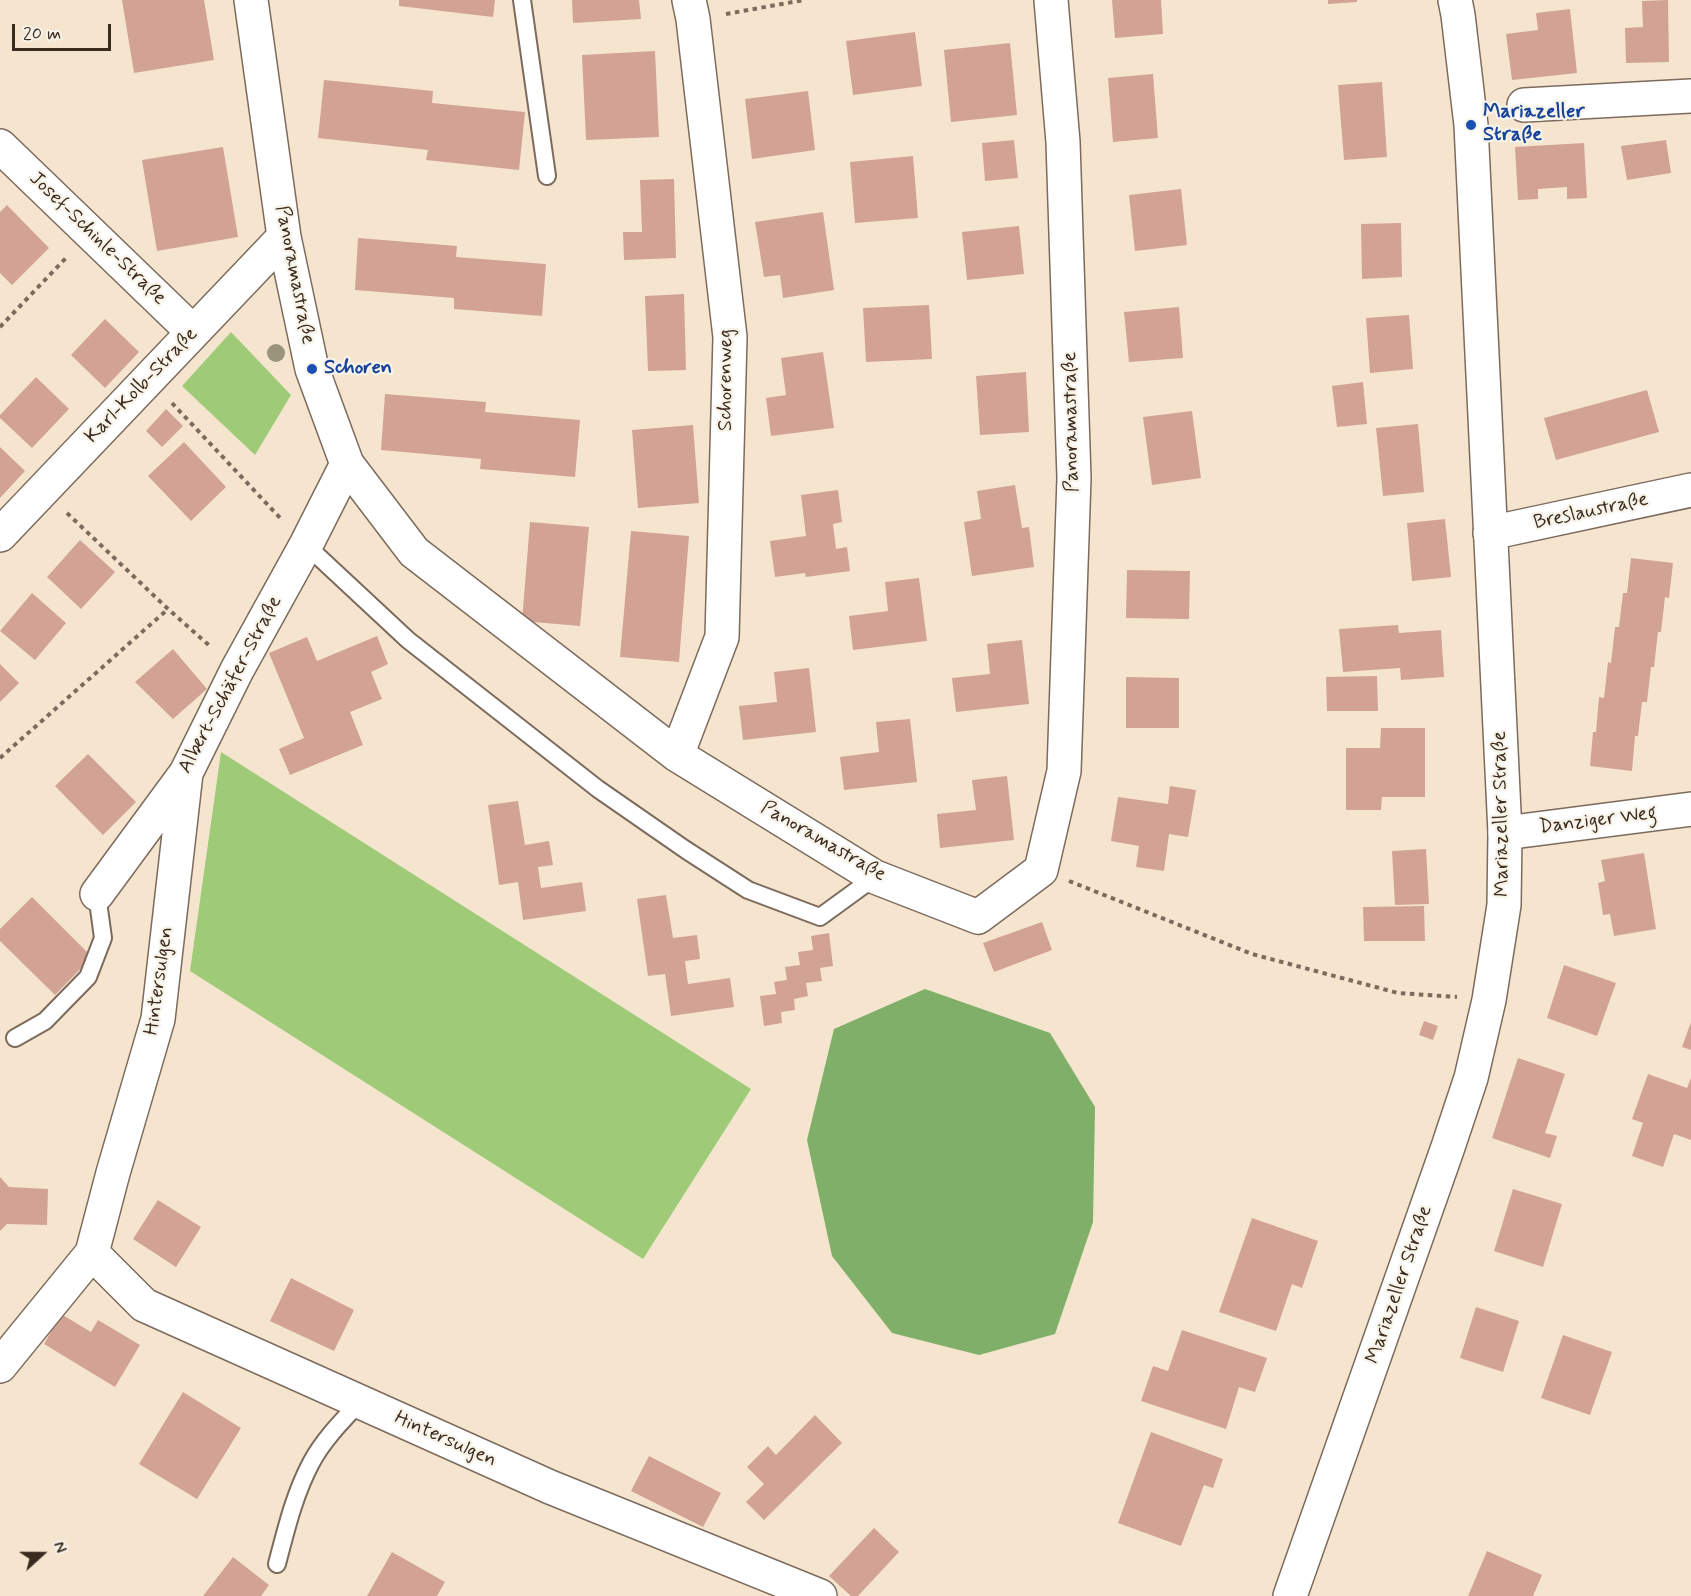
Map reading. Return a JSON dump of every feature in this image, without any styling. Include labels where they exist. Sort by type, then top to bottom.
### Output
[{"type":"street","name":"Panoramastraße","points":[[251,0],[284,237],[312,369],[347,464],[414,552],[677,755],[875,877],[978,917],[1041,870],[1064,771],[1074,478],[1064,142],[1051,0]]},
{"type":"street","name":"Mariazeller Straße","points":[[1290,1596],[1471,1078],[1489,1000],[1504,905],[1505,833],[1471,125],[1455,0]]},
{"type":"street","name":"Schorenweg","points":[[677,755],[722,637],[730,338],[691,10]]},
{"type":"street","points":[[1524,105],[1691,96]]},
{"type":"street","name":"Josef-Schinle-Straße","points":[[0,146],[194,332]]},
{"type":"street","name":"Karl-Kolb-Straße","points":[[0,535],[284,237]]},
{"type":"street","name":"Albert-Schäfer-Straße","points":[[97,894],[186,773],[237,670],[306,545],[347,464]]},
{"type":"street","name":"Breslaustraße","points":[[1490,533],[1691,490]]},
{"type":"street","name":"Hintersulgen","points":[[0,1366],[92,1253],[158,1019],[186,773]]},
{"type":"street","name":"Danziger Weg","points":[[1505,833],[1691,809]]},
{"type":"street","name":"Hintersulgen","points":[[92,1253],[144,1305],[550,1487],[817,1596]]},
{"type":"lane","points":[[522,0],[547,176]]},
{"type":"lane","points":[[306,545],[408,640],[571,768],[686,850],[748,890],[820,917],[875,877]]},
{"type":"lane","points":[[15,1038],[45,1021],[88,977],[103,938],[97,894]]},
{"type":"lane","points":[[277,1564],[294,1502],[311,1463],[330,1435],[360,1402]]},
{"type":"path","points":[[691,10],[804,0]]},
{"type":"path","points":[[0,327],[90,232]]},
{"type":"path","points":[[149,379],[306,545]]},
{"type":"path","points":[[43,490],[168,609],[237,670]]},
{"type":"path","points":[[0,758],[168,609]]},
{"type":"path","points":[[1041,870],[1252,954],[1398,993],[1489,1000]]},
{"type":"green space","points":[[231,332],[291,395],[255,455],[182,386]]},
{"type":"green space","points":[[221,752],[751,1089],[643,1259],[190,971]]},
{"type":"green space","points":[[925,989],[1050,1033],[1095,1107],[1093,1222],[1055,1334],[979,1355],[892,1333],[832,1256],[807,1140],[834,1029]]},
{"type":"building","points":[[122,0],[204,0],[214,60],[134,73]]},
{"type":"building","points":[[399,0],[495,0],[493,17],[399,6]]},
{"type":"building","points":[[572,0],[639,0],[641,19],[573,23]]},
{"type":"building","points":[[1112,0],[1161,0],[1163,34],[1115,38]]},
{"type":"building","points":[[1328,0],[1357,0],[1357,2],[1328,4]]},
{"type":"building","points":[[1668,0],[1669,62],[1626,63],[1625,28],[1643,27],[1642,1]]},
{"type":"building","points":[[1570,9],[1577,73],[1512,80],[1506,34],[1538,30],[1536,13]]},
{"type":"building","points":[[915,32],[922,86],[853,95],[846,41]]},
{"type":"building","points":[[1010,43],[1017,115],[951,122],[944,50]]},
{"type":"building","points":[[655,51],[659,137],[586,140],[582,55]]},
{"type":"building","points":[[1153,74],[1158,138],[1113,142],[1108,78]]},
{"type":"building","points":[[324,80],[433,91],[432,103],[525,112],[519,170],[426,160],[428,150],[318,138]]},
{"type":"building","points":[[1382,82],[1387,157],[1344,160],[1338,85]]},
{"type":"building","points":[[808,91],[815,150],[752,159],[745,99]]},
{"type":"building","points":[[1014,140],[1018,178],[985,181],[982,143]]},
{"type":"building","points":[[1666,140],[1671,173],[1627,180],[1621,146]]},
{"type":"building","points":[[1584,143],[1587,198],[1567,199],[1567,187],[1538,189],[1538,199],[1518,200],[1515,147]]},
{"type":"building","points":[[223,147],[238,237],[157,251],[142,160]]},
{"type":"building","points":[[913,156],[918,218],[855,223],[850,162]]},
{"type":"building","points":[[674,179],[676,258],[624,260],[623,232],[642,232],[640,180]]},
{"type":"building","points":[[1181,189],[1187,245],[1135,251],[1129,195]]},
{"type":"building","points":[[7,205],[49,248],[12,285],[0,273],[0,212]]},
{"type":"building","points":[[823,212],[834,290],[783,298],[780,275],[764,277],[755,222]]},
{"type":"building","points":[[1401,223],[1402,277],[1362,279],[1361,224]]},
{"type":"building","points":[[1019,226],[1024,274],[967,280],[962,232]]},
{"type":"building","points":[[358,238],[457,246],[456,257],[546,264],[542,316],[454,309],[454,298],[355,290]]},
{"type":"building","points":[[684,294],[686,370],[648,371],[645,296]]},
{"type":"building","points":[[929,305],[932,359],[866,362],[863,308]]},
{"type":"building","points":[[1179,307],[1183,358],[1129,362],[1124,312]]},
{"type":"building","points":[[1409,315],[1413,369],[1370,373],[1366,318]]},
{"type":"building","points":[[105,319],[139,352],[105,388],[71,355]]},
{"type":"building","points":[[823,352],[834,428],[771,436],[766,398],[786,395],[781,358]]},
{"type":"building","points":[[1026,372],[1029,432],[980,435],[976,376]]},
{"type":"building","points":[[36,377],[69,409],[32,448],[0,418],[0,415]]},
{"type":"building","points":[[1363,382],[1367,424],[1337,427],[1332,386]]},
{"type":"building","points":[[1647,390],[1659,432],[1556,460],[1544,418]]},
{"type":"building","points":[[385,394],[486,402],[485,412],[580,420],[575,477],[480,469],[481,459],[381,450]]},
{"type":"building","points":[[166,409],[183,426],[162,447],[146,431]]},
{"type":"building","points":[[1192,411],[1201,478],[1152,485],[1143,417]]},
{"type":"building","points":[[1418,424],[1424,492],[1383,496],[1376,428]]},
{"type":"building","points":[[693,425],[699,503],[638,508],[632,430]]},
{"type":"building","points":[[184,442],[226,487],[191,521],[148,476]]},
{"type":"building","points":[[0,447],[25,471],[0,498]]},
{"type":"building","points":[[1015,485],[1022,528],[1029,527],[1034,567],[972,576],[964,522],[981,519],[977,491]]},
{"type":"building","points":[[838,490],[842,522],[833,524],[836,549],[847,547],[850,571],[806,577],[805,573],[775,577],[770,541],[806,536],[801,495]]},
{"type":"building","points":[[1445,519],[1451,577],[1412,581],[1407,523]]},
{"type":"building","points":[[530,522],[589,527],[580,626],[522,621]]},
{"type":"building","points":[[631,531],[689,536],[679,662],[620,657]]},
{"type":"building","points":[[80,540],[115,572],[81,609],[47,577]]},
{"type":"building","points":[[1631,558],[1673,563],[1669,598],[1665,597],[1654,667],[1651,667],[1647,702],[1642,702],[1638,736],[1635,736],[1632,771],[1590,766],[1599,697],[1604,698],[1608,662],[1611,663],[1615,627],[1619,627],[1623,593],[1627,593]]},
{"type":"building","points":[[1127,570],[1190,571],[1189,619],[1126,618]]},
{"type":"building","points":[[919,578],[927,641],[853,650],[849,616],[888,611],[885,582]]},
{"type":"building","points":[[32,593],[66,623],[35,660],[0,631]]},
{"type":"building","points":[[1398,625],[1399,633],[1441,630],[1444,677],[1401,680],[1400,668],[1343,672],[1339,629]]},
{"type":"building","points":[[377,636],[388,664],[371,672],[382,699],[350,712],[363,745],[290,775],[279,749],[304,738],[269,653],[307,637],[317,661]]},
{"type":"building","points":[[1022,640],[1029,704],[956,712],[952,678],[990,674],[987,644]]},
{"type":"building","points":[[173,649],[207,689],[173,719],[135,682]]},
{"type":"building","points":[[0,664],[19,683],[0,702]]},
{"type":"building","points":[[809,668],[816,732],[743,740],[739,706],[777,702],[774,672]]},
{"type":"building","points":[[1377,676],[1378,711],[1327,711],[1326,677]]},
{"type":"building","points":[[1126,677],[1179,678],[1179,728],[1126,728]]},
{"type":"building","points":[[910,719],[917,782],[844,790],[840,757],[879,752],[876,722]]},
{"type":"building","points":[[1381,728],[1425,728],[1425,797],[1382,797],[1381,810],[1346,810],[1346,748],[1380,748]]},
{"type":"building","points":[[88,754],[136,802],[103,835],[55,786]]},
{"type":"building","points":[[1007,776],[1014,840],[940,848],[937,814],[976,810],[972,780]]},
{"type":"building","points":[[1170,786],[1196,790],[1188,837],[1169,834],[1164,871],[1136,867],[1139,846],[1111,841],[1118,797],[1168,804]]},
{"type":"building","points":[[518,801],[525,845],[549,841],[553,865],[538,867],[541,888],[582,882],[586,911],[523,920],[518,882],[499,885],[488,805]]},
{"type":"building","points":[[1426,849],[1429,904],[1395,905],[1392,851]]},
{"type":"building","points":[[1644,853],[1656,929],[1614,936],[1610,914],[1603,915],[1598,883],[1605,881],[1601,860]]},
{"type":"building","points":[[666,895],[673,938],[697,935],[700,959],[685,961],[688,984],[730,978],[734,1007],[671,1016],[665,974],[648,976],[637,899]]},
{"type":"building","points":[[32,897],[92,957],[55,995],[0,941],[0,929]]},
{"type":"building","points":[[1424,906],[1425,941],[1364,941],[1363,907]]},
{"type":"building","points":[[1042,922],[1052,950],[994,972],[983,943]]},
{"type":"building","points":[[829,933],[833,966],[820,968],[822,981],[806,983],[808,996],[794,999],[795,1010],[781,1012],[782,1023],[764,1026],[760,996],[776,994],[774,982],[787,980],[785,967],[800,965],[798,952],[813,950],[811,936]]},
{"type":"building","points":[[1564,965],[1616,983],[1597,1036],[1547,1018]]},
{"type":"building","points":[[1424,1021],[1438,1026],[1433,1040],[1419,1035]]},
{"type":"building","points":[[1691,1022],[1691,1050],[1682,1047]]},
{"type":"building","points":[[1518,1058],[1565,1074],[1545,1133],[1557,1136],[1550,1158],[1492,1138]]},
{"type":"building","points":[[1648,1074],[1687,1088],[1691,1078],[1691,1140],[1674,1134],[1663,1167],[1632,1156],[1643,1123],[1632,1119]]},
{"type":"building","points":[[0,1177],[9,1187],[48,1189],[47,1225],[7,1224],[0,1231]]},
{"type":"building","points":[[1513,1189],[1562,1204],[1543,1267],[1494,1251]]},
{"type":"building","points":[[158,1200],[201,1227],[176,1267],[133,1239]]},
{"type":"building","points":[[1252,1218],[1318,1241],[1302,1288],[1292,1284],[1276,1331],[1219,1312]]},
{"type":"building","points":[[291,1278],[354,1310],[334,1351],[270,1321]]},
{"type":"building","points":[[1476,1307],[1519,1321],[1503,1372],[1460,1358]]},
{"type":"building","points":[[61,1314],[91,1332],[98,1320],[140,1345],[115,1387],[44,1344]]},
{"type":"building","points":[[1182,1330],[1267,1358],[1255,1392],[1239,1387],[1226,1429],[1141,1401],[1153,1366],[1168,1371]]},
{"type":"building","points":[[1563,1335],[1612,1352],[1590,1415],[1541,1398]]},
{"type":"building","points":[[183,1392],[241,1428],[197,1499],[139,1464]]},
{"type":"building","points":[[815,1415],[842,1443],[764,1520],[746,1502],[764,1484],[747,1467],[768,1446],[776,1455]]},
{"type":"building","points":[[1151,1432],[1223,1459],[1213,1488],[1204,1485],[1181,1546],[1118,1523]]},
{"type":"building","points":[[649,1456],[721,1493],[703,1527],[631,1491]]},
{"type":"building","points":[[874,1528],[899,1552],[858,1596],[851,1596],[829,1576]]},
{"type":"building","points":[[1487,1551],[1542,1575],[1533,1596],[1468,1596]]},
{"type":"building","points":[[392,1552],[445,1582],[437,1596],[367,1596]]},
{"type":"building","points":[[233,1557],[269,1585],[261,1596],[203,1596]]},
{"type":"place","name":"Mariazeller Straße","points":[[1471,125]]},
{"type":"place","name":"Schoren","points":[[312,369]]}]
